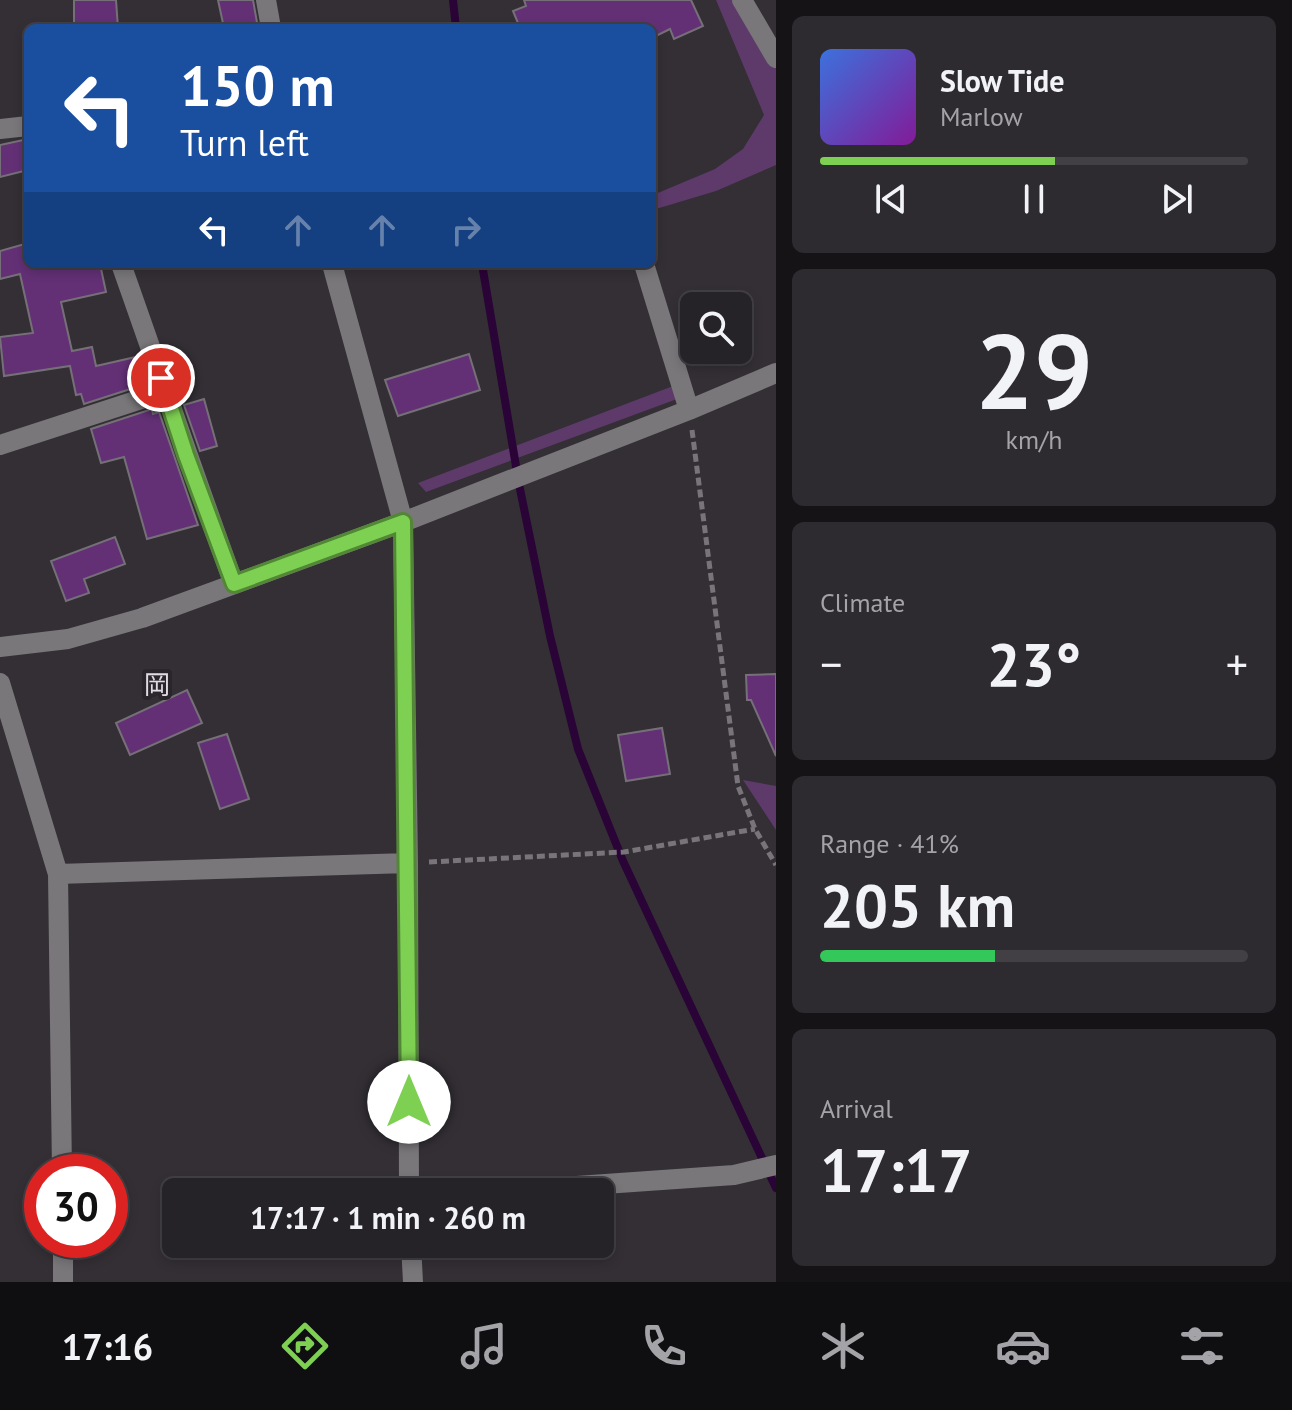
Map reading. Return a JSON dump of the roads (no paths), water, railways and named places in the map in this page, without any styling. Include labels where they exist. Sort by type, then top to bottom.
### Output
[{"type":"street","points":[[266,0],[270,24]]},
{"type":"street","points":[[742,0],[776,58]]},
{"type":"street","points":[[0,129],[24,126]]},
{"type":"street","points":[[122,268],[234,584]]},
{"type":"street","points":[[333,268],[403,522],[409,1178]]},
{"type":"street","points":[[645,268],[689,410]]},
{"type":"street","points":[[0,647],[68,639],[142,618],[403,522],[776,373]]},
{"type":"street","points":[[0,445],[166,391]]},
{"type":"street","points":[[0,683],[58,874],[62,1154]]},
{"type":"street","points":[[58,874],[408,863]]},
{"type":"street","points":[[614,1183],[734,1175],[776,1165]]},
{"type":"street","points":[[63,1258],[63,1282]]},
{"type":"street","points":[[412,1258],[413,1282]]},
{"type":"waterway","points":[[453,0],[456,24]]},
{"type":"waterway","points":[[483,268],[519,484],[550,636],[578,749],[623,861],[776,1188]]},
{"type":"district","name":"岡","points":[[157,684]]}]
